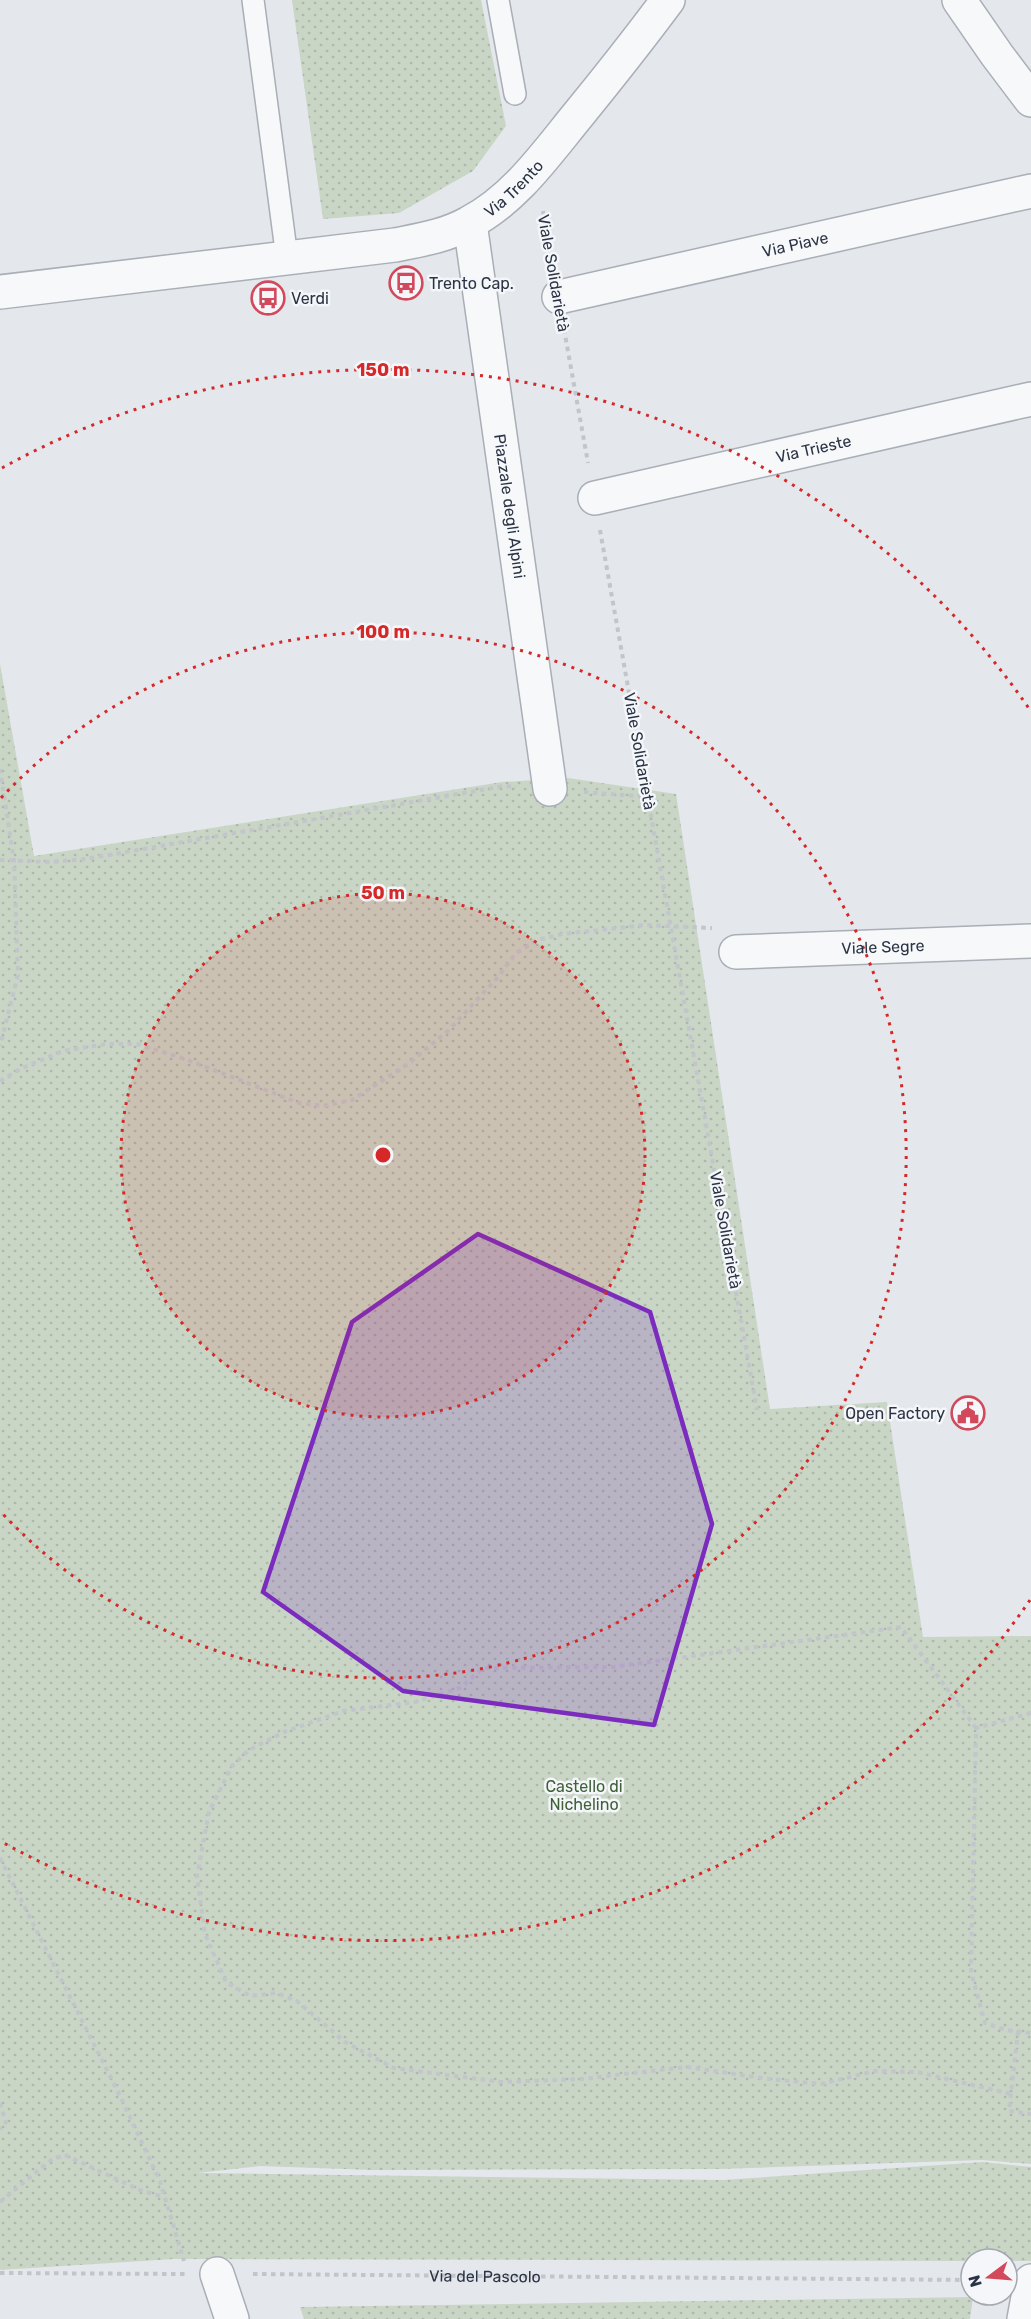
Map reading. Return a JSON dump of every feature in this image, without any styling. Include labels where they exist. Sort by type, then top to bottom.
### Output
[{"type":"street","name":"Via Trento","points":[[0,292],[395,245],[449,232],[470,223],[507,197],[535,168],[668,0]]},
{"type":"street","points":[[959,0],[1031,100]]},
{"type":"street","name":"Via Piave","points":[[559,297],[1031,191]]},
{"type":"street","name":"Piazzale degli Alpini","points":[[470,223],[550,789]]},
{"type":"street","name":"Via Trieste","points":[[594,498],[1031,399]]},
{"type":"street","name":"Viale Segre","points":[[736,952],[1031,941]]},
{"type":"street","points":[[202,2274],[232,2319]]},
{"type":"street","points":[[1024,2319],[1031,2281]]},
{"type":"lane","points":[[253,0],[287,258]]},
{"type":"lane","points":[[498,0],[515,94]]},
{"type":"path","name":"Viale Solidarietà","points":[[535,168],[758,1410]]},
{"type":"path","points":[[0,769],[14,861],[18,975],[0,1046]]},
{"type":"path","points":[[0,860],[50,862],[86,859],[504,786]]},
{"type":"path","points":[[0,1081],[22,1068],[63,1050],[106,1044],[137,1044],[185,1059],[299,1104],[323,1106],[352,1101],[408,1064],[448,1031],[499,976],[515,954],[537,940],[575,932],[645,925],[711,927],[736,952]]},
{"type":"path","points":[[1011,2094],[917,2072],[875,2071],[821,2084],[687,2067],[581,2079],[501,2082],[394,2068],[345,2042],[297,2001],[276,1993],[250,1996],[226,1982],[205,1934],[197,1876],[209,1812],[232,1766],[249,1750],[284,1732],[343,1711],[415,1702],[460,1688],[483,1668],[613,1667],[901,1627],[976,1728],[971,1972],[985,2023],[1031,2032]]},
{"type":"path","points":[[976,1728],[1031,1713]]},
{"type":"path","points":[[0,1858],[120,2096],[160,2181],[180,2243],[202,2274]]},
{"type":"path","points":[[1018,2031],[1009,2111],[1031,2114]]},
{"type":"path","points":[[0,2103],[6,2122],[0,2129]]},
{"type":"path","points":[[0,2202],[51,2160],[65,2155],[140,2190],[165,2197]]},
{"type":"path","name":"Via del Pascolo","points":[[0,2273],[959,2280]]},
{"type":"highlighted area","points":[[478,1234],[650,1312],[712,1524],[654,1725],[403,1691],[263,1592],[352,1322]]},
{"type":"green space","points":[[292,0],[481,0],[506,126],[473,171],[399,213],[323,219]]},
{"type":"green space","name":"Castello di Nichelino","points":[[0,664],[34,856],[502,782],[568,778],[676,794],[770,1409],[887,1402],[923,1637],[1031,1636],[1031,2164],[982,2160],[720,2169],[373,2170],[260,2166],[198,2173],[723,2180],[983,2162],[1031,2167],[1031,2261],[1019,2261],[1019,2247],[959,2247],[959,2261],[174,2259],[0,2270]]},
{"type":"green space","points":[[959,2297],[959,2307],[972,2307],[970,2319],[304,2319],[300,2307]]},
{"type":"place","name":"Trento Cap.","points":[[406,283]]},
{"type":"place","name":"Verdi","points":[[268,298]]},
{"type":"place","name":"Open Factory","points":[[968,1413]]}]
